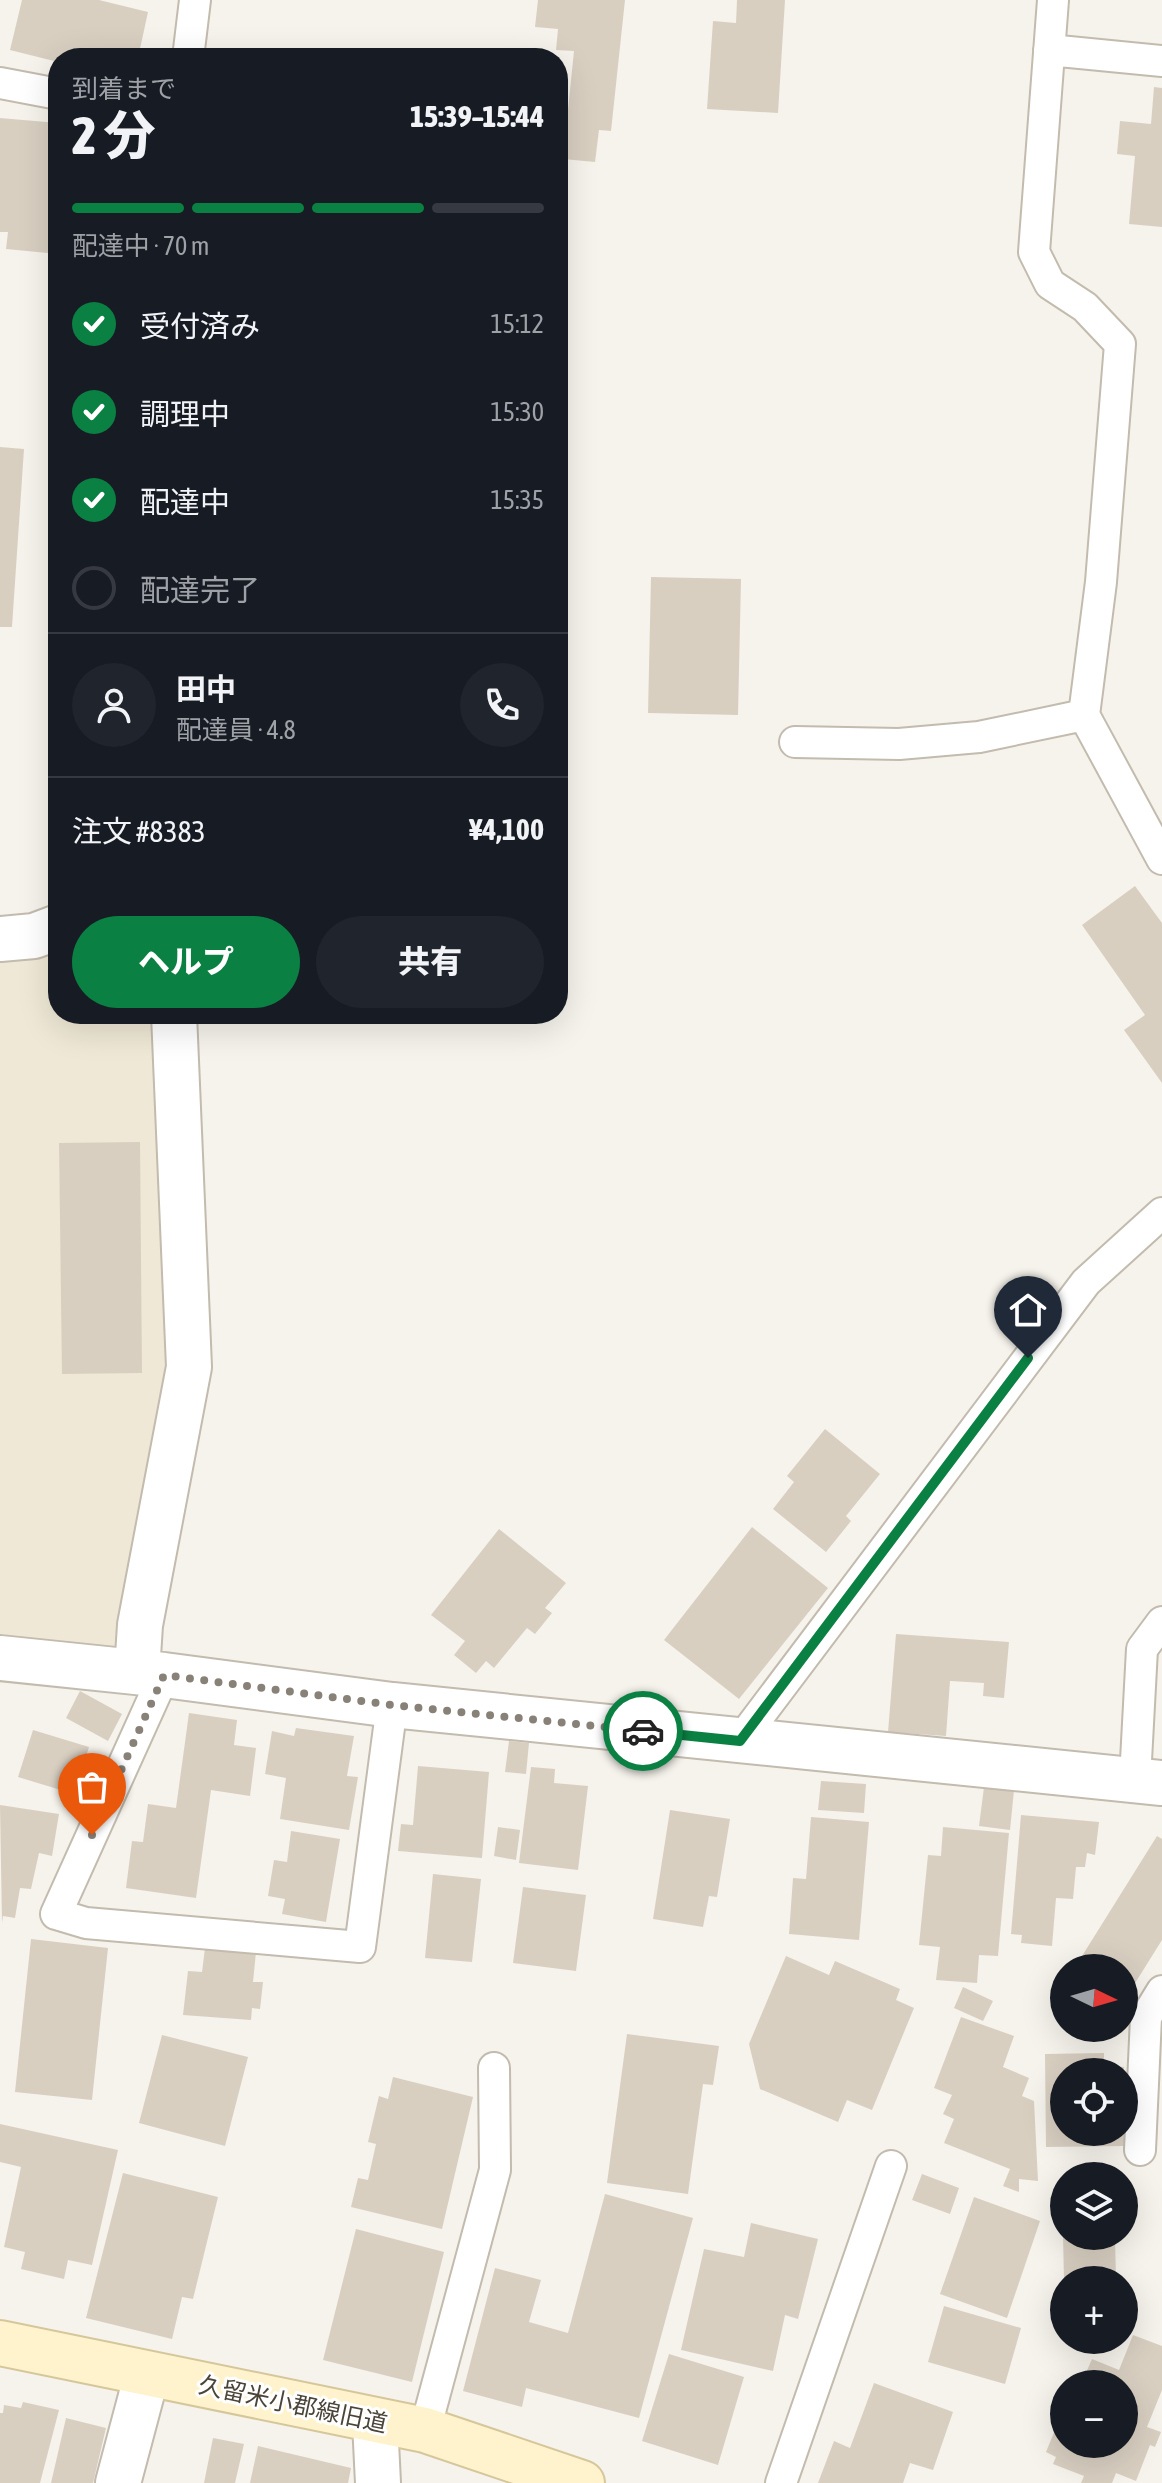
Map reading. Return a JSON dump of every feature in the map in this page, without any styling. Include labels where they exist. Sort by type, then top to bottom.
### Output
[{"type":"street","points":[[0,939],[34,936],[48,931]]},
{"type":"street","points":[[151,1674],[140,1625],[189,1367],[174,1024]]},
{"type":"street","points":[[0,1658],[392,1705],[1149,1781]]},
{"type":"street","name":"久留米小郡線旧道","points":[[0,2343],[425,2430],[582,2483]]},
{"type":"street","points":[[118,2483],[147,2374]]},
{"type":"street","points":[[375,2422],[378,2483]]},
{"type":"lane","points":[[189,48],[195,0]]},
{"type":"lane","points":[[1053,0],[1034,252],[1050,284],[1085,307],[1120,344],[1101,582],[1084,715],[1162,859]]},
{"type":"lane","points":[[1049,50],[1162,61]]},
{"type":"lane","points":[[0,83],[48,92]]},
{"type":"lane","points":[[795,742],[899,744],[979,737],[1084,715]]},
{"type":"lane","points":[[740,1741],[1086,1282],[1162,1213]]},
{"type":"lane","points":[[1149,1781],[1142,1649],[1162,1622]]},
{"type":"lane","points":[[151,1674],[56,1914],[86,1923],[360,1947],[392,1705]]},
{"type":"lane","points":[[1140,2150],[1146,2017],[1162,1991]]},
{"type":"lane","points":[[425,2430],[495,2170],[494,2068]]},
{"type":"lane","points":[[781,2483],[891,2166]]},
{"type":"shaded area","points":[[48,943],[48,1024],[160,1024],[171,1365],[121,1646],[103,1652],[0,1634],[0,957]]},
{"type":"building","points":[[22,0],[99,0],[148,12],[140,48],[48,48],[48,60],[10,50]]},
{"type":"building","points":[[538,0],[625,0],[611,131],[599,130],[595,162],[568,159],[568,110],[574,51],[556,48],[558,29],[535,27]]},
{"type":"building","points":[[737,0],[785,0],[778,113],[707,109],[713,21],[736,23]]},
{"type":"building","points":[[1154,87],[1162,88],[1162,227],[1129,224],[1135,156],[1117,154],[1120,121],[1151,124]]},
{"type":"building","points":[[0,118],[48,122],[48,253],[6,249],[8,232],[0,232]]},
{"type":"building","points":[[0,447],[24,449],[12,627],[0,627]]},
{"type":"building","points":[[651,577],[741,579],[738,715],[648,713]]},
{"type":"building","points":[[1135,886],[1162,923],[1162,1083],[1124,1030],[1145,1015],[1082,925]]},
{"type":"building","points":[[140,1142],[142,1373],[62,1374],[59,1143]]},
{"type":"building","points":[[825,1429],[880,1474],[846,1516],[851,1521],[826,1552],[773,1509],[794,1482],[787,1476]]},
{"type":"building","points":[[752,1527],[828,1588],[739,1699],[664,1640]]},
{"type":"building","points":[[499,1529],[566,1583],[545,1608],[552,1613],[535,1634],[527,1628],[494,1668],[486,1661],[476,1673],[454,1655],[465,1641],[431,1615]]},
{"type":"building","points":[[896,1634],[1009,1642],[1004,1698],[983,1696],[984,1683],[950,1681],[946,1736],[888,1732]]},
{"type":"building","points":[[80,1691],[122,1714],[108,1741],[66,1718]]},
{"type":"building","points":[[189,1713],[237,1720],[234,1745],[256,1748],[250,1796],[211,1790],[196,1898],[126,1888],[132,1841],[143,1842],[148,1804],[176,1808]]},
{"type":"building","points":[[296,1728],[354,1736],[347,1776],[358,1777],[349,1830],[280,1819],[286,1778],[265,1774],[272,1731],[294,1736]]},
{"type":"building","points":[[33,1730],[89,1747],[74,1794],[18,1777]]},
{"type":"building","points":[[509,1741],[529,1743],[526,1774],[505,1772]]},
{"type":"building","points":[[418,1766],[489,1772],[482,1858],[398,1851],[401,1824],[413,1825]]},
{"type":"building","points":[[531,1767],[555,1769],[554,1783],[588,1786],[578,1870],[519,1863]]},
{"type":"building","points":[[821,1781],[866,1784],[864,1813],[818,1810]]},
{"type":"building","points":[[984,1787],[1014,1790],[1010,1830],[979,1826]]},
{"type":"building","points":[[0,1805],[59,1814],[52,1856],[39,1853],[31,1889],[20,1888],[15,1918],[3,1916],[2,1923]]},
{"type":"building","points":[[670,1810],[730,1819],[717,1897],[709,1896],[703,1927],[653,1919]]},
{"type":"building","points":[[1021,1815],[1099,1822],[1095,1855],[1087,1853],[1085,1867],[1076,1867],[1073,1899],[1056,1898],[1052,1946],[1021,1943],[1022,1935],[1011,1934]]},
{"type":"building","points":[[811,1817],[869,1822],[859,1940],[789,1934],[793,1878],[806,1879]]},
{"type":"building","points":[[498,1827],[520,1830],[516,1860],[494,1856]]},
{"type":"building","points":[[943,1827],[1009,1833],[998,1956],[979,1955],[977,1983],[936,1980],[940,1947],[919,1945],[928,1855],[941,1856]]},
{"type":"building","points":[[291,1831],[340,1839],[326,1922],[282,1914],[285,1899],[268,1896],[274,1860],[287,1862]]},
{"type":"building","points":[[1157,1836],[1162,1839],[1162,1940],[1138,1978],[1138,1954],[1083,1954]]},
{"type":"building","points":[[433,1874],[481,1879],[472,1962],[425,1958]]},
{"type":"building","points":[[523,1887],[586,1895],[576,1971],[513,1963]]},
{"type":"building","points":[[31,1939],[108,1948],[92,2100],[15,2092]]},
{"type":"building","points":[[205,1948],[256,1952],[253,1982],[263,1982],[260,2009],[252,2008],[251,2020],[183,2015],[188,1971],[202,1972]]},
{"type":"building","points":[[786,1956],[829,1975],[835,1961],[900,1989],[896,2000],[914,2008],[872,2110],[847,2100],[838,2122],[760,2089],[749,2044]]},
{"type":"building","points":[[963,1987],[993,2001],[983,2021],[954,2008]]},
{"type":"building","points":[[961,2017],[1014,2036],[1003,2067],[1029,2078],[1022,2096],[1034,2101],[1038,2181],[1019,2179],[1019,2192],[1003,2186],[1010,2169],[944,2143],[954,2119],[943,2114],[952,2095],[934,2088]]},
{"type":"building","points":[[627,2034],[719,2046],[713,2085],[703,2084],[688,2194],[607,2183]]},
{"type":"building","points":[[162,2035],[248,2057],[225,2146],[139,2123]]},
{"type":"building","points":[[1104,2053],[1104,2058],[1050,2058],[1050,2146],[1124,2146],[1046,2147],[1045,2054]]},
{"type":"building","points":[[393,2077],[473,2097],[442,2229],[351,2207],[358,2178],[368,2180],[376,2144],[368,2142],[379,2096],[388,2099]]},
{"type":"building","points":[[0,2124],[118,2150],[92,2265],[68,2260],[64,2279],[21,2269],[25,2252],[4,2247],[21,2167],[0,2162]]},
{"type":"building","points":[[123,2173],[218,2197],[193,2299],[182,2297],[172,2339],[86,2318]]},
{"type":"building","points":[[922,2174],[959,2188],[950,2214],[912,2200]]},
{"type":"building","points":[[605,2194],[693,2218],[639,2418],[526,2388],[522,2407],[463,2391],[495,2268],[541,2280],[529,2322],[568,2333]]},
{"type":"building","points":[[974,2197],[1040,2221],[1007,2318],[940,2294]]},
{"type":"building","points":[[751,2223],[818,2239],[798,2319],[785,2315],[773,2371],[681,2350],[704,2249],[744,2257]]},
{"type":"building","points":[[356,2229],[444,2252],[412,2382],[323,2360]]},
{"type":"building","points":[[1063,2250],[1115,2250],[1116,2266],[1064,2266]]},
{"type":"building","points":[[944,2306],[1021,2328],[1005,2384],[928,2362]]},
{"type":"building","points":[[1138,2337],[1162,2346],[1162,2390],[1147,2427],[1161,2432],[1155,2447],[1150,2445],[1136,2481],[1116,2473],[1112,2483],[1081,2483],[1084,2476],[1053,2464],[1056,2458],[1138,2458],[1138,2370],[1119,2370],[1125,2354],[1138,2354]]},
{"type":"building","points":[[669,2354],[744,2377],[718,2465],[642,2441]]},
{"type":"building","points":[[1092,2359],[1119,2370],[1087,2370]]},
{"type":"building","points":[[874,2383],[953,2412],[933,2470],[910,2463],[903,2483],[818,2483],[834,2441],[850,2448]]},
{"type":"building","points":[[23,2402],[59,2410],[40,2483],[0,2483],[0,2413],[3,2413],[4,2405],[21,2408]]},
{"type":"building","points":[[66,2418],[106,2428],[93,2483],[51,2483]]},
{"type":"building","points":[[213,2438],[244,2444],[235,2483],[204,2483]]},
{"type":"building","points":[[258,2446],[351,2468],[348,2483],[250,2483]]},
{"type":"way so far","points":[[92,1835],[164,1675],[392,1705],[643,1731]]},
{"type":"route","points":[[643,1731],[740,1741],[1028,1358]]}]
